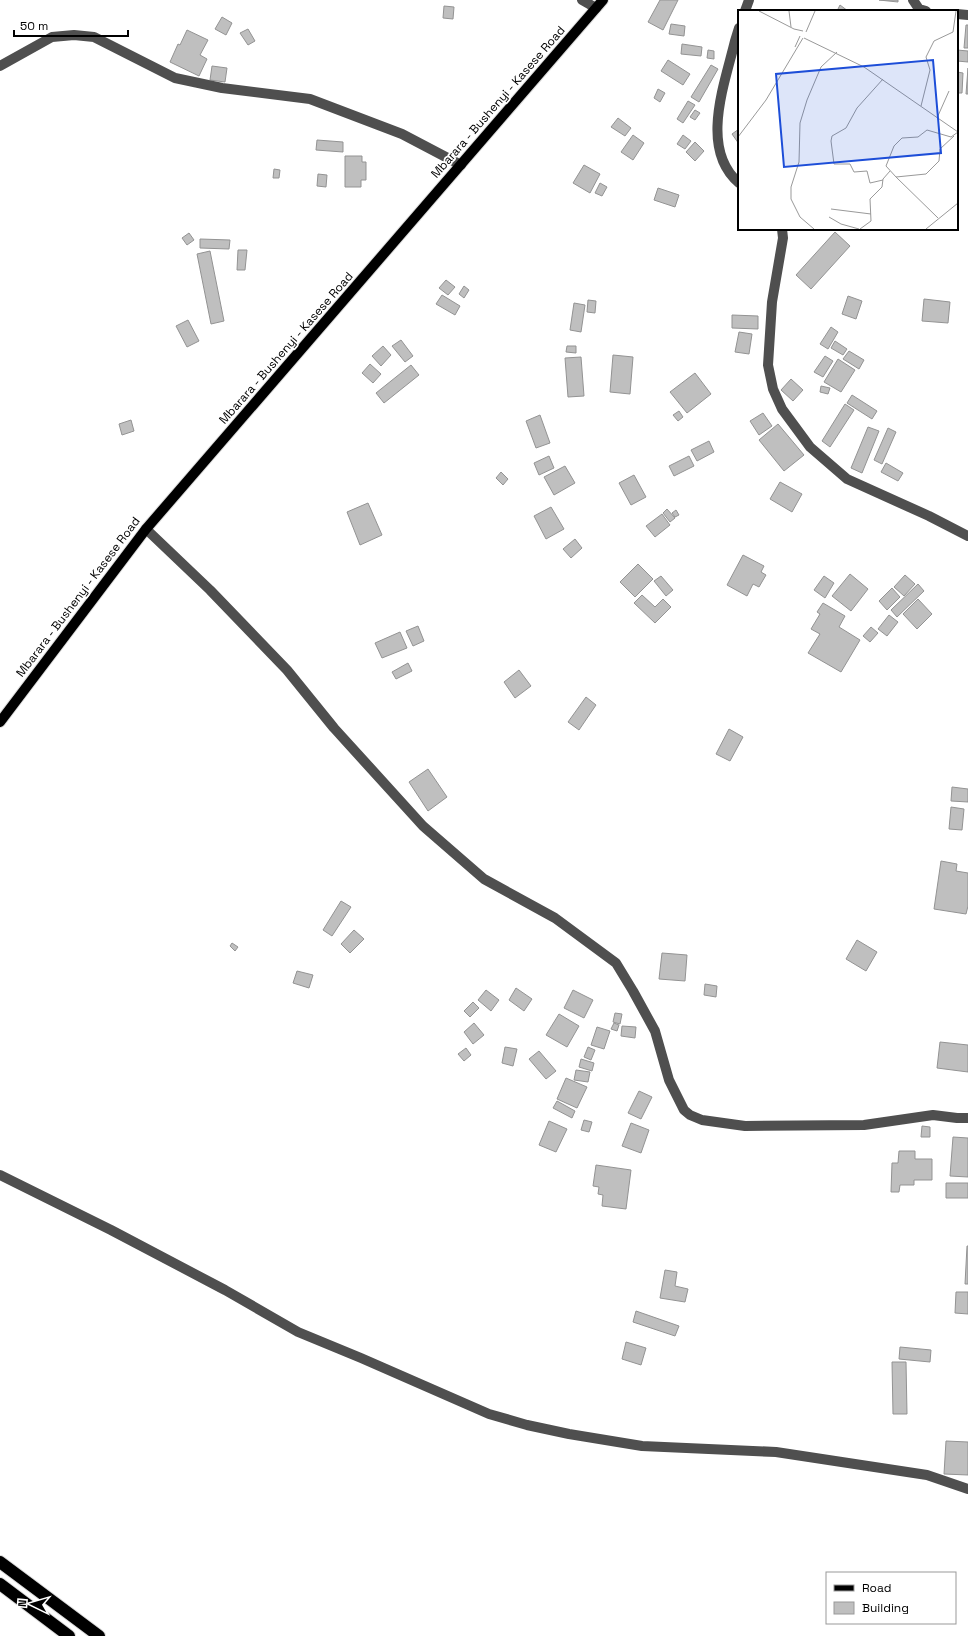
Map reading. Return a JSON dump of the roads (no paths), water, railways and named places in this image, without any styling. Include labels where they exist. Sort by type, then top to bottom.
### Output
[{"type":"highway","points":[[0,1562],[99,1636]]},
{"type":"highway","points":[[0,1584],[69,1636]]},
{"type":"main road","name":"Mbarara - Bushenyi - Kasese Road","points":[[0,722],[146,529],[600,4]]},
{"type":"street","points":[[582,0],[600,4]]},
{"type":"street","points":[[745,10],[749,0]]},
{"type":"street","points":[[913,0],[919,9],[922,10]]},
{"type":"street","points":[[958,14],[968,15]]},
{"type":"street","points":[[738,31],[734,41],[717,121],[719,149],[731,175],[738,181]]},
{"type":"street","points":[[0,66],[52,37],[74,35],[94,37],[175,78],[222,88],[310,99],[402,134],[461,165]]},
{"type":"street","points":[[782,230],[783,238],[772,302],[768,365],[773,389],[782,409],[810,447],[847,478],[968,536]]},
{"type":"street","points":[[146,529],[210,590],[287,670],[334,728],[423,826],[484,879],[555,918],[616,963],[655,1031],[669,1080],[684,1110],[690,1115],[702,1120],[745,1126],[864,1125],[933,1115],[968,1118]]},
{"type":"street","points":[[0,1175],[117,1233],[225,1290],[298,1332],[368,1360],[489,1414],[541,1428],[642,1446],[776,1452],[927,1475],[968,1489]]}]
